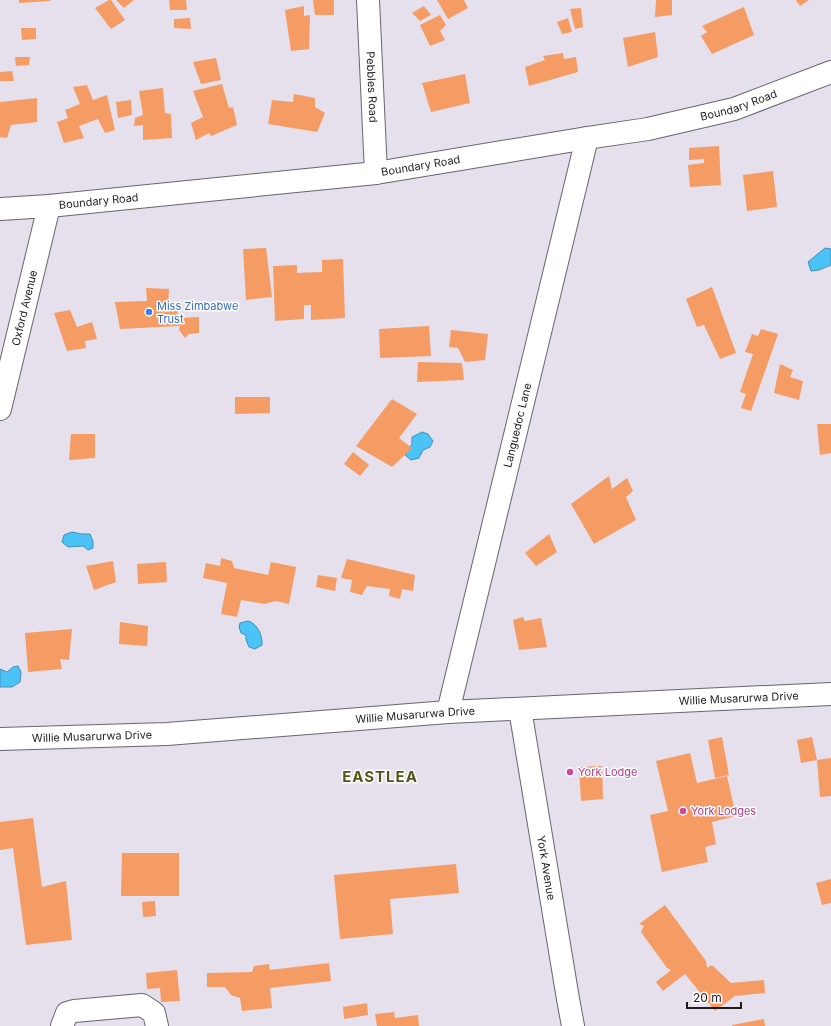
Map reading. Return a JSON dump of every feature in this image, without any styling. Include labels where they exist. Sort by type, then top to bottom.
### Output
[{"type":"street","name":"Pebbles Road","points":[[368,0],[376,173]]},
{"type":"street","name":"Boundary Road","points":[[0,209],[49,206],[376,173],[648,129],[734,109],[831,72]]},
{"type":"street","name":"Languedoc Lane","points":[[448,712],[587,138]]},
{"type":"street","name":"Oxford Avenue","points":[[0,409],[49,206]]},
{"type":"street","name":"Willie Musarurwa Drive","points":[[0,739],[167,734],[448,712],[831,694]]},
{"type":"street","name":"York Avenue","points":[[520,709],[573,1026]]},
{"type":"street","points":[[62,1026],[67,1013],[74,1010],[142,1005],[154,1013],[157,1026]]},
{"type":"water","points":[[825,248],[831,249],[831,265],[819,270],[811,271],[808,262]]},
{"type":"water","points":[[422,432],[428,434],[433,441],[430,447],[423,450],[419,458],[411,460],[405,455],[412,444],[412,437]]},
{"type":"water","points":[[72,532],[90,534],[93,541],[93,548],[88,550],[83,546],[68,547],[62,542],[64,535]]},
{"type":"water","points":[[248,621],[257,627],[262,638],[262,645],[255,649],[249,647],[246,640],[246,635],[241,633],[239,627],[240,623]]},
{"type":"water","points":[[18,666],[21,672],[20,682],[12,687],[0,687],[0,669],[7,672],[13,667]]},
{"type":"building","points":[[19,0],[50,0],[50,1],[19,3]]},
{"type":"building","points":[[111,0],[125,20],[111,29],[95,8]]},
{"type":"building","points":[[116,0],[134,0],[124,8]]},
{"type":"building","points":[[169,0],[186,0],[187,10],[170,10]]},
{"type":"building","points":[[313,0],[334,0],[334,15],[315,15]]},
{"type":"building","points":[[437,0],[464,0],[468,8],[448,19]]},
{"type":"building","points":[[656,0],[672,0],[672,15],[655,17]]},
{"type":"building","points":[[796,0],[809,0],[800,6]]},
{"type":"building","points":[[304,6],[304,16],[310,15],[309,49],[291,51],[285,10]]},
{"type":"building","points":[[424,6],[431,15],[420,21],[412,13]]},
{"type":"building","points":[[744,7],[754,35],[712,54],[701,36],[707,32],[702,26]]},
{"type":"building","points":[[581,8],[583,27],[575,29],[570,9]]},
{"type":"building","points":[[440,15],[446,25],[440,31],[445,40],[430,46],[420,25]]},
{"type":"building","points":[[190,18],[191,29],[174,28],[174,19]]},
{"type":"building","points":[[568,18],[572,32],[562,34],[557,22]]},
{"type":"building","points":[[21,28],[36,28],[36,39],[22,40]]},
{"type":"building","points":[[655,32],[658,57],[628,67],[623,38]]},
{"type":"building","points":[[563,53],[564,59],[576,57],[578,72],[529,86],[525,67],[545,60],[543,56]]},
{"type":"building","points":[[15,57],[30,57],[29,65],[16,66]]},
{"type":"building","points":[[216,58],[221,80],[201,84],[193,62]]},
{"type":"building","points":[[12,71],[14,81],[0,81],[0,72]]},
{"type":"building","points":[[465,74],[470,103],[431,112],[422,83]]},
{"type":"building","points":[[222,84],[229,108],[233,107],[237,125],[211,136],[209,133],[196,140],[191,123],[203,117],[193,91]]},
{"type":"building","points":[[87,85],[93,100],[107,95],[115,130],[105,133],[98,119],[79,126],[84,138],[64,143],[57,122],[68,118],[65,110],[80,104],[73,87]]},
{"type":"building","points":[[163,88],[165,113],[171,114],[172,138],[143,140],[143,125],[134,126],[135,118],[143,115],[139,91]]},
{"type":"building","points":[[294,94],[315,98],[315,107],[325,113],[317,132],[268,124],[272,100],[293,102]]},
{"type":"building","points":[[37,98],[37,122],[11,125],[7,138],[0,137],[0,102]]},
{"type":"building","points":[[131,100],[132,115],[118,118],[116,102]]},
{"type":"building","points":[[719,146],[721,185],[690,187],[688,165],[704,163],[704,159],[689,160],[689,148]]},
{"type":"building","points":[[773,171],[777,207],[747,211],[743,175]]},
{"type":"building","points":[[266,248],[272,297],[246,300],[243,249]]},
{"type":"building","points":[[343,259],[345,318],[311,320],[311,305],[304,305],[304,319],[275,321],[273,266],[297,265],[297,273],[322,272],[322,260]]},
{"type":"building","points":[[712,287],[736,353],[720,359],[704,325],[697,327],[686,299]]},
{"type":"building","points":[[146,288],[169,289],[168,309],[177,309],[179,326],[120,329],[115,302],[147,301]]},
{"type":"building","points":[[70,310],[77,327],[92,322],[97,339],[85,341],[86,348],[67,351],[54,313]]},
{"type":"building","points":[[199,317],[199,333],[189,334],[185,338],[179,330],[181,318]]},
{"type":"building","points":[[429,326],[431,356],[380,358],[379,329]]},
{"type":"building","points":[[761,329],[778,334],[751,411],[741,408],[746,394],[740,392],[753,354],[745,352],[752,334],[758,336]]},
{"type":"building","points":[[451,330],[488,334],[485,360],[465,362],[458,348],[449,347]]},
{"type":"building","points":[[418,362],[462,363],[464,380],[417,382]]},
{"type":"building","points":[[780,364],[793,370],[790,377],[803,381],[799,400],[774,393]]},
{"type":"building","points":[[235,397],[270,397],[270,413],[235,414]]},
{"type":"building","points":[[392,399],[417,414],[399,438],[412,448],[392,467],[356,446]]},
{"type":"building","points":[[817,424],[831,424],[831,453],[820,455]]},
{"type":"building","points":[[71,434],[95,434],[95,458],[69,460]]},
{"type":"building","points":[[353,452],[369,465],[360,476],[344,464]]},
{"type":"building","points":[[609,476],[612,489],[627,478],[633,491],[626,497],[636,520],[594,544],[571,504]]},
{"type":"building","points":[[549,534],[557,552],[536,566],[525,553]]},
{"type":"building","points":[[221,558],[232,561],[234,568],[268,575],[271,562],[296,567],[289,604],[276,601],[264,604],[241,600],[237,617],[221,614],[227,583],[203,578],[206,563],[220,566]]},
{"type":"building","points":[[347,559],[415,575],[413,591],[402,589],[400,599],[389,596],[390,589],[367,586],[362,595],[350,592],[352,580],[341,578]]},
{"type":"building","points":[[113,561],[116,582],[94,590],[86,566]]},
{"type":"building","points":[[166,562],[167,582],[138,584],[137,564]]},
{"type":"building","points":[[318,575],[337,578],[335,591],[316,587]]},
{"type":"building","points":[[523,617],[525,621],[541,618],[547,647],[519,650],[513,620]]},
{"type":"building","points":[[120,622],[148,626],[147,646],[119,644]]},
{"type":"building","points":[[72,629],[69,660],[60,659],[62,669],[28,672],[25,633]]},
{"type":"building","points":[[722,737],[729,775],[715,778],[708,740]]},
{"type":"building","points":[[812,737],[817,760],[801,763],[797,740]]},
{"type":"building","points":[[690,753],[697,783],[727,776],[736,816],[712,822],[716,844],[705,847],[708,862],[662,872],[650,815],[668,811],[656,761]]},
{"type":"building","points":[[831,758],[831,796],[820,797],[817,760]]},
{"type":"building","points":[[602,766],[603,799],[581,801],[579,767]]},
{"type":"building","points":[[33,818],[42,887],[66,881],[72,940],[26,945],[13,848],[0,850],[0,822]]},
{"type":"building","points":[[122,853],[179,853],[179,896],[121,896]]},
{"type":"building","points":[[456,864],[459,893],[390,899],[393,934],[340,939],[334,875]]},
{"type":"building","points":[[831,879],[831,903],[822,905],[816,883]]},
{"type":"building","points":[[155,901],[156,916],[143,917],[142,902]]},
{"type":"building","points":[[665,905],[706,961],[707,968],[712,965],[731,983],[764,980],[765,993],[735,996],[715,1011],[685,974],[663,991],[656,982],[671,970],[667,968],[641,932],[644,926],[639,924]]},
{"type":"building","points":[[329,963],[331,981],[270,988],[272,1008],[242,1011],[240,998],[231,995],[225,987],[207,987],[207,973],[252,972],[254,966],[269,964],[270,970]]},
{"type":"building","points":[[177,970],[180,1001],[161,1002],[160,988],[147,989],[146,973]]},
{"type":"building","points":[[367,1003],[368,1015],[344,1019],[343,1007]]},
{"type":"building","points":[[394,1012],[395,1018],[418,1015],[419,1026],[377,1026],[375,1014]]},
{"type":"building","points":[[764,1019],[765,1026],[732,1026],[732,1025]]},
{"type":"place","name":"Miss Zimbabwe Trust","points":[[149,312]]},
{"type":"place","name":"York Lodge","points":[[570,772]]},
{"type":"place","name":"York Lodges","points":[[683,811]]},
{"type":"district","name":"EASTLEA","points":[[380,777]]}]
